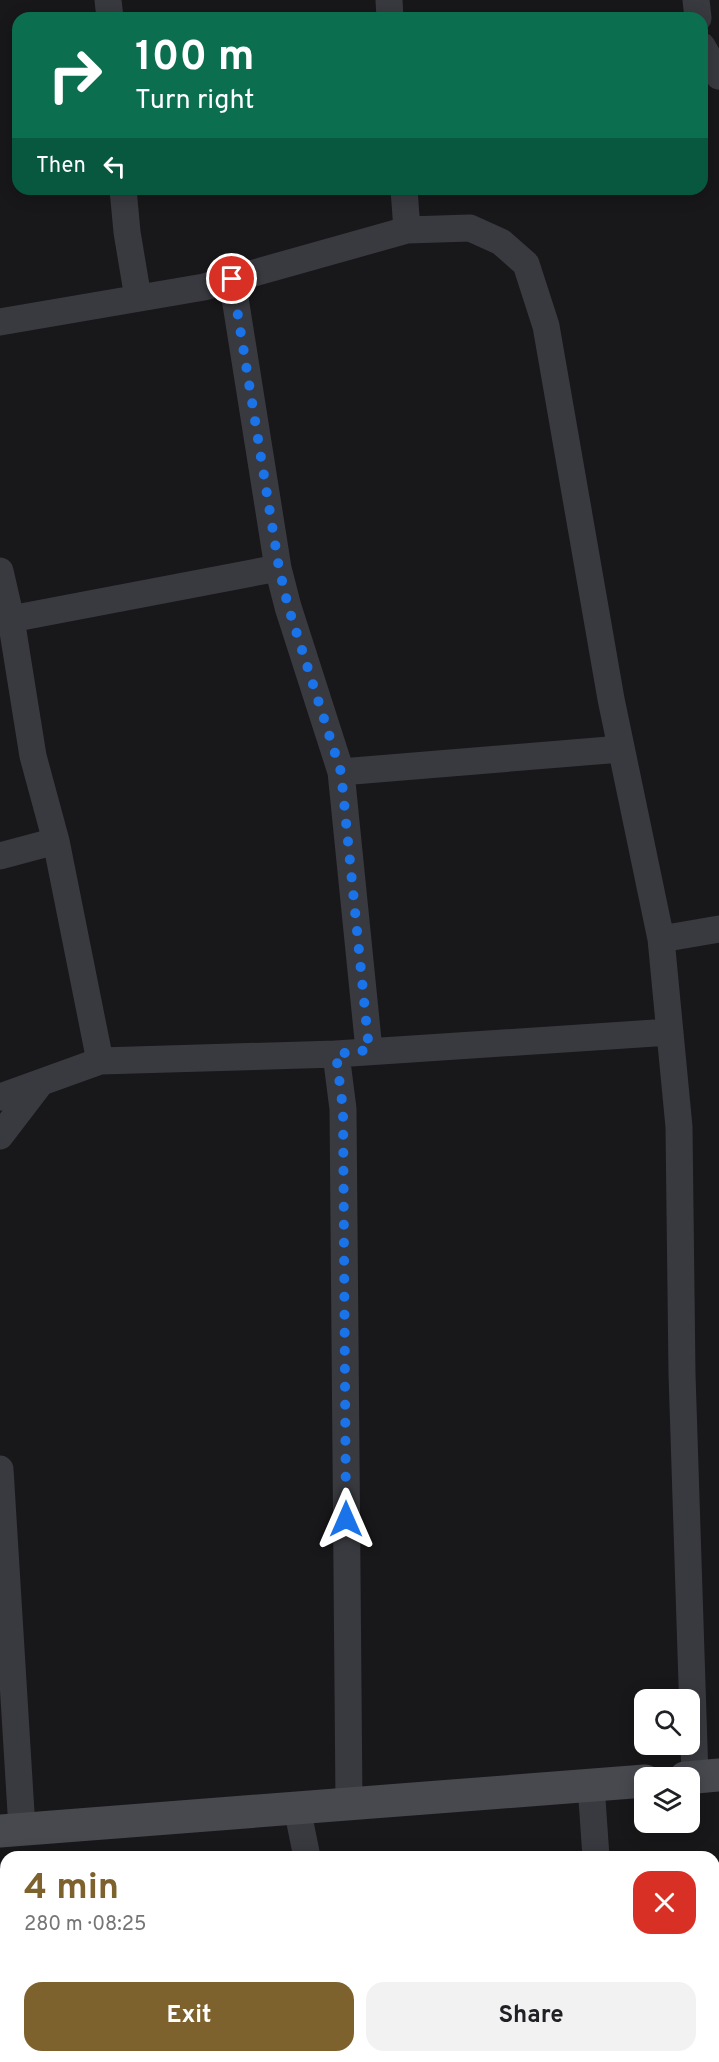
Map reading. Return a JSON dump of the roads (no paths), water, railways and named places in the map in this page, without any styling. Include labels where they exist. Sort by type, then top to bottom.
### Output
[{"type":"main road","points":[[11,1830],[634,1782]]},
{"type":"street","points":[[708,57],[719,76]]},
{"type":"street","points":[[124,195],[138,298]]},
{"type":"street","points":[[404,195],[407,230]]},
{"type":"street","points":[[0,322],[204,287],[407,230],[470,228],[501,242],[526,264],[546,326],[621,749],[661,939],[679,1127],[682,1374],[700,1767]]},
{"type":"street","points":[[232,279],[279,568],[288,606],[341,772],[369,1050]]},
{"type":"street","points":[[11,619],[279,568]]},
{"type":"street","points":[[0,571],[11,619],[33,756],[56,841],[100,1061]]},
{"type":"street","points":[[341,772],[621,749]]},
{"type":"street","points":[[0,856],[56,841]]},
{"type":"street","points":[[661,939],[719,929]]},
{"type":"street","points":[[0,1097],[39,1085],[100,1061],[336,1054],[369,1050],[670,1032]]},
{"type":"street","points":[[336,1054],[343,1109],[349,1803]]},
{"type":"street","points":[[0,1136],[39,1085]]},
{"type":"street","points":[[0,1469],[11,1830]]},
{"type":"street","points":[[591,1785],[596,1851]]},
{"type":"street","points":[[297,1808],[306,1851]]}]
